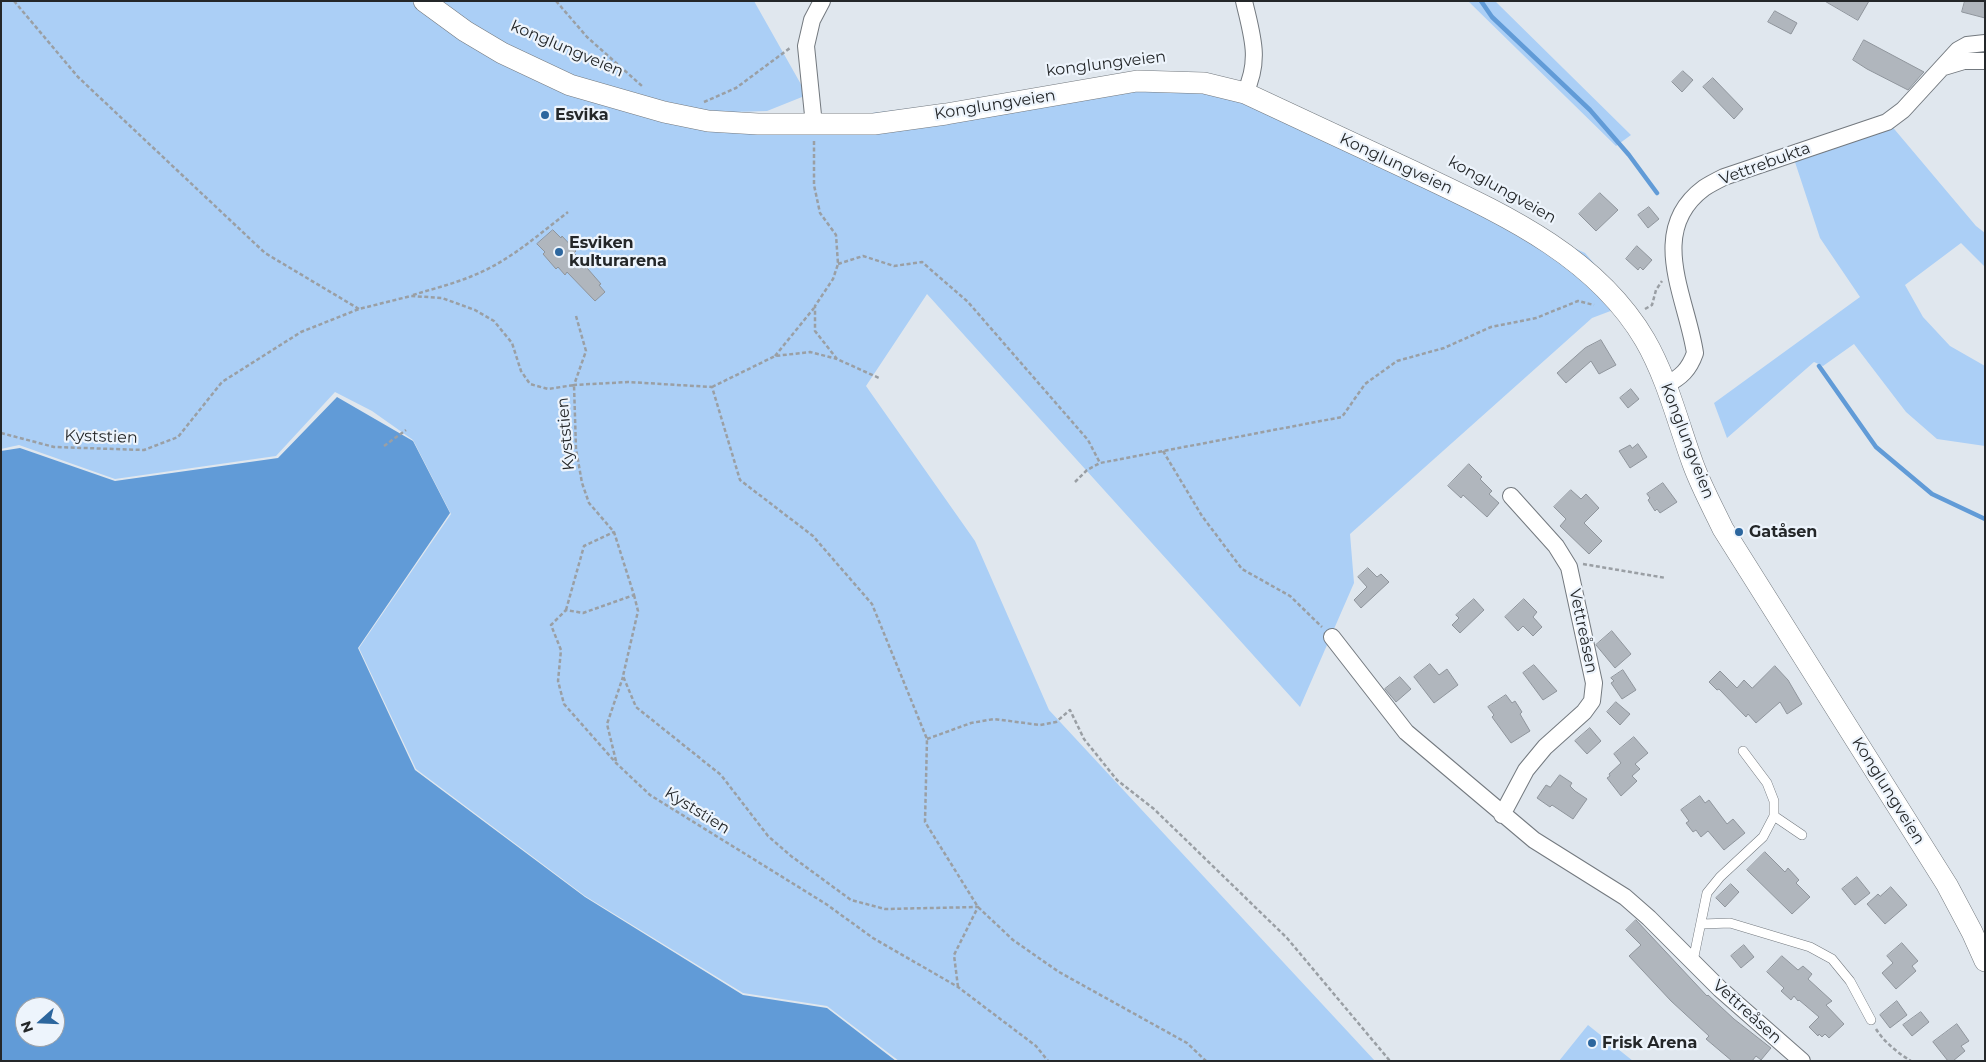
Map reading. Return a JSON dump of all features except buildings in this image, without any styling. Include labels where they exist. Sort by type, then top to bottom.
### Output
[{"type":"street","name":"Konglungveien","points":[[424,1],[487,44],[570,86],[664,112],[708,121],[814,125],[874,124],[946,114],[1137,81],[1204,83],[1245,93],[1490,208],[1548,242],[1593,275],[1633,309],[1666,385],[1694,467],[1723,530],[1947,885],[1985,961]]},
{"type":"street","points":[[814,125],[806,46],[812,20],[822,1]]},
{"type":"street","points":[[1244,1],[1253,41],[1255,64],[1252,79],[1245,93]]},
{"type":"street","name":"Vettrebukta","points":[[1666,385],[1680,377],[1691,365],[1695,353],[1693,338],[1673,262],[1673,243],[1677,222],[1687,205],[1704,188],[1724,177],[1887,122],[1903,110],[1958,50],[1967,45],[1985,43]]},
{"type":"street","points":[[1944,67],[1964,61],[1985,61]]},
{"type":"street","name":"Vettreåsen","points":[[1502,815],[1526,770],[1545,746],[1584,712],[1592,701],[1594,683],[1569,567],[1556,546],[1510,496]]},
{"type":"street","name":"Vettreåsen","points":[[1332,637],[1406,732],[1502,815],[1534,840],[1625,897],[1720,989],[1802,1061]]},
{"type":"lane","points":[[1693,961],[1707,893],[1720,877],[1763,837],[1774,816],[1774,801],[1767,784],[1743,751]]},
{"type":"lane","points":[[1774,816],[1802,835]]},
{"type":"lane","points":[[1702,924],[1730,923],[1810,946],[1832,959],[1850,981],[1871,1020]]},
{"type":"path","points":[[14,1],[78,77],[265,253],[359,309]]},
{"type":"path","points":[[556,1],[587,37],[648,92],[664,112]]},
{"type":"path","points":[[709,105],[699,104],[736,88],[788,50],[794,43]]},
{"type":"path","points":[[775,356],[815,306],[833,279],[838,264],[836,236],[820,213],[814,185],[814,125]]},
{"type":"path","points":[[411,296],[472,276],[497,264],[518,251],[568,212]]},
{"type":"path","points":[[838,264],[863,256],[894,266],[922,262],[968,302],[1088,440],[1100,463]]},
{"type":"path","points":[[1075,482],[1087,470],[1100,463],[1342,417],[1365,384],[1397,360],[1444,348],[1491,327],[1536,318],[1578,301],[1607,308],[1633,309],[1652,305],[1656,290],[1673,262]]},
{"type":"path","name":"Kyststien","points":[[1,433],[54,446],[144,450],[178,437],[222,382],[301,332],[359,309],[411,296],[442,298],[475,310],[494,321],[512,343],[521,371],[530,384],[548,389],[574,385],[576,449],[582,483],[589,503],[614,532],[638,611],[623,676],[608,724],[616,763]]},
{"type":"path","points":[[815,306],[816,331],[837,359]]},
{"type":"path","points":[[576,316],[586,351],[574,385],[628,382],[712,387],[775,356],[810,352],[837,359],[879,378]]},
{"type":"path","points":[[712,387],[740,480],[813,536],[872,604],[927,738],[926,822],[978,907],[1013,940],[1059,972],[1187,1043],[1206,1061]]},
{"type":"path","points":[[384,446],[406,430]]},
{"type":"path","points":[[1162,451],[1202,516],[1242,569],[1290,596],[1332,637]]},
{"type":"path","points":[[614,532],[584,546],[566,610],[583,613],[634,595]]},
{"type":"path","points":[[1569,567],[1583,564],[1666,578]]},
{"type":"path","name":"Kyststien","points":[[566,610],[551,625],[562,650],[558,681],[564,704],[616,763],[650,795],[826,904],[872,938],[958,987],[1036,1046],[1048,1061]]},
{"type":"path","points":[[623,676],[636,707],[721,775],[773,841],[851,900],[885,909],[978,907]]},
{"type":"path","points":[[927,738],[971,723],[994,719],[1040,725],[1048,724],[1056,722],[1070,710],[1084,740],[1117,780],[1154,808],[1287,938],[1390,1061]]},
{"type":"path","points":[[958,987],[954,955],[978,907]]},
{"type":"path","points":[[1871,1020],[1880,1036],[1902,1056],[1911,1061]]},
{"type":"shaded area","points":[[1,1],[754,1],[807,95],[767,111],[668,114],[762,123],[872,113],[1139,79],[1203,85],[1281,112],[1585,253],[1629,304],[1592,318],[1350,534],[1354,583],[1300,707],[927,294],[866,386],[975,541],[1049,710],[1375,1061],[899,1061],[827,1006],[743,993],[585,896],[416,769],[359,648],[451,514],[413,440],[372,411],[335,392],[276,456],[115,479],[19,445],[1,449]]},
{"type":"shaded area","points":[[1468,1],[1495,1],[1631,135],[1616,146]]},
{"type":"shaded area","points":[[1890,124],[1976,226],[1985,233],[1985,267],[1961,243],[1905,285],[1923,317],[1950,346],[1985,366],[1985,446],[1937,439],[1906,412],[1854,344],[1823,366],[1814,362],[1727,438],[1714,403],[1860,297],[1820,238],[1794,159]]},
{"type":"shaded area","points":[[337,397],[413,441],[450,513],[358,648],[415,770],[585,897],[743,995],[827,1008],[896,1061],[1,1061],[1,451],[20,448],[115,481],[278,458]]},
{"type":"shaded area","name":"Frisk Arena","points":[[1588,1025],[1633,1061],[1559,1061]]},
{"type":"waterway","points":[[1481,1],[1492,17],[1590,110],[1629,155],[1657,193]]},
{"type":"waterway","points":[[1819,366],[1876,447],[1932,494],[1985,519]]},
{"type":"place","name":"Esvika","points":[[545,115]]},
{"type":"place","name":"Esviken kulturarena","points":[[559,252]]},
{"type":"place","name":"Gatåsen","points":[[1739,532]]},
{"type":"place","name":"Frisk Arena","points":[[1592,1043]]}]
